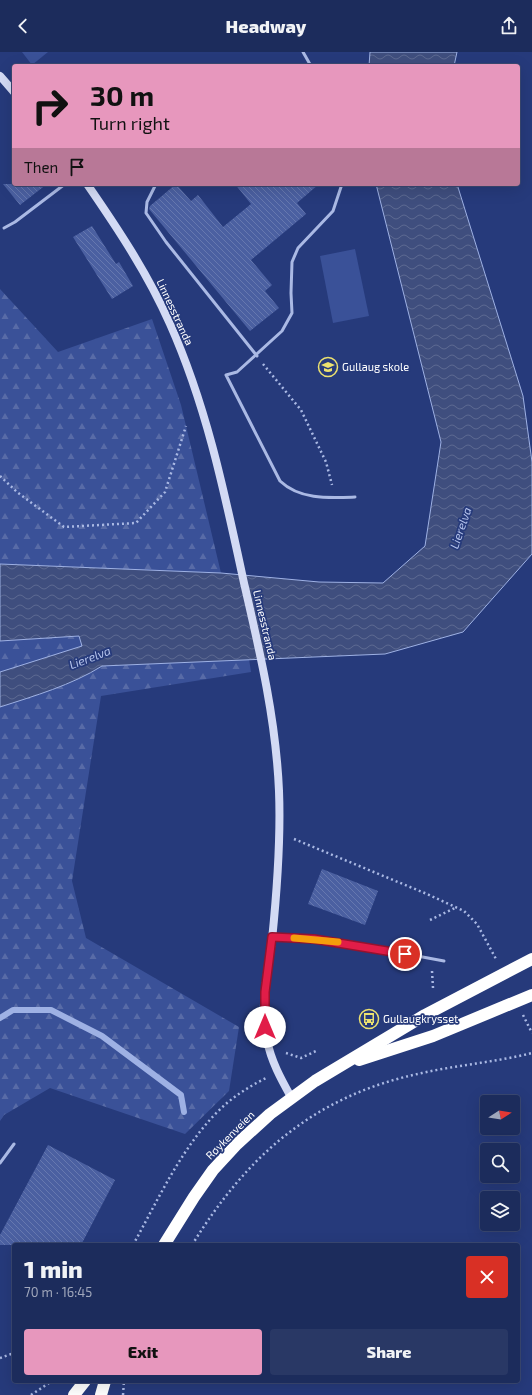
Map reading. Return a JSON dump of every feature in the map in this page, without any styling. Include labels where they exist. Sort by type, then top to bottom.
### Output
[{"type":"highway","name":"Røykenveien","points":[[165,1243],[194,1196],[214,1170],[243,1139],[291,1097],[425,1015],[532,959]]},
{"type":"highway","name":"Røykenveien","points":[[339,1067],[433,1036],[532,995]]},
{"type":"highway","points":[[74,1395],[83,1383]]},
{"type":"highway","points":[[101,1395],[104,1383]]},
{"type":"street","points":[[0,76],[12,90]]},
{"type":"street","name":"Linnesstranda","points":[[88,186],[140,265],[170,324],[202,410],[240,562],[271,708],[279,790],[280,839],[264,1015],[266,1039],[277,1072],[291,1097]]},
{"type":"lane","points":[[303,52],[310,64]]},
{"type":"lane","points":[[4,228],[15,222],[62,186]]},
{"type":"lane","points":[[155,186],[147,202],[146,213],[166,242],[257,356]]},
{"type":"lane","points":[[341,186],[333,211],[298,248],[292,262],[292,313],[282,331],[257,356],[237,372],[226,376],[274,473],[287,487],[297,492],[317,497],[355,497]]},
{"type":"lane","points":[[272,937],[314,939],[353,944],[444,962]]},
{"type":"lane","points":[[0,1163],[14,1144]]},
{"type":"path","points":[[257,356],[300,410],[326,462],[335,498]]},
{"type":"path","points":[[0,476],[17,492],[64,527],[136,523],[165,492],[186,426]]},
{"type":"path","points":[[292,839],[464,910],[477,924],[499,964]]},
{"type":"path","points":[[430,920],[457,907]]},
{"type":"path","points":[[432,960],[433,988]]},
{"type":"path","points":[[523,1014],[532,1033]]},
{"type":"path","points":[[271,1057],[286,1053],[301,1058],[316,1051]]},
{"type":"path","points":[[193,1243],[209,1218],[240,1178],[292,1130],[322,1109],[356,1092],[389,1081],[421,1073],[532,1053]]},
{"type":"path","points":[[134,1243],[184,1155],[205,1126],[226,1104],[244,1089],[277,1072]]},
{"type":"path","points":[[0,1358],[12,1354]]},
{"type":"path","points":[[31,1395],[49,1383]]},
{"type":"path","points":[[123,1395],[124,1383]]},
{"type":"green space","points":[[22,52],[48,52],[33,64],[31,64]]},
{"type":"green space","points":[[355,249],[369,316],[333,323],[320,256]]},
{"type":"green space","points":[[0,289],[58,352],[152,319],[181,405],[221,573],[0,564]]},
{"type":"green space","points":[[79,636],[83,647],[0,672],[0,641]]},
{"type":"green space","points":[[249,659],[251,672],[101,696],[72,881],[86,938],[239,1027],[229,1091],[185,1134],[50,1088],[4,1115],[0,1121],[0,707],[66,684],[102,666]]},
{"type":"water","points":[[370,52],[457,52],[454,64],[369,64]]},
{"type":"water","name":"Lierelva","points":[[377,186],[458,186],[523,396],[532,462],[532,554],[463,632],[385,654],[102,666],[66,684],[0,707],[0,672],[82,646],[79,636],[0,641],[0,564],[221,573],[319,582],[383,583],[425,546],[441,442]]},
{"type":"building","points":[[3,184],[12,184],[12,186],[44,186],[20,205]]},
{"type":"building","points":[[174,186],[178,186],[191,201],[198,195],[223,227],[251,204],[237,186],[317,186],[297,203],[306,214],[251,260],[272,285],[265,291],[279,308],[250,331],[149,209],[150,206]]},
{"type":"building","points":[[92,226],[116,264],[119,262],[133,286],[112,299],[73,237]]},
{"type":"building","points":[[322,869],[378,891],[365,925],[308,904]]},
{"type":"building","points":[[48,1145],[115,1180],[82,1243],[12,1243],[12,1245],[0,1245],[0,1235]]},
{"type":"waterway","points":[[0,1018],[13,1010],[51,1010],[102,1036],[181,1095],[184,1112]]},
{"type":"slow traffic","points":[[294,938],[338,942]]},
{"type":"place","name":"Gullaug skole","points":[[328,367]]},
{"type":"place","name":"Gullaugkrysset","points":[[369,1019]]},
{"type":"route","points":[[265,1027],[265,992],[272,937],[314,939],[353,944],[405,954]]}]
